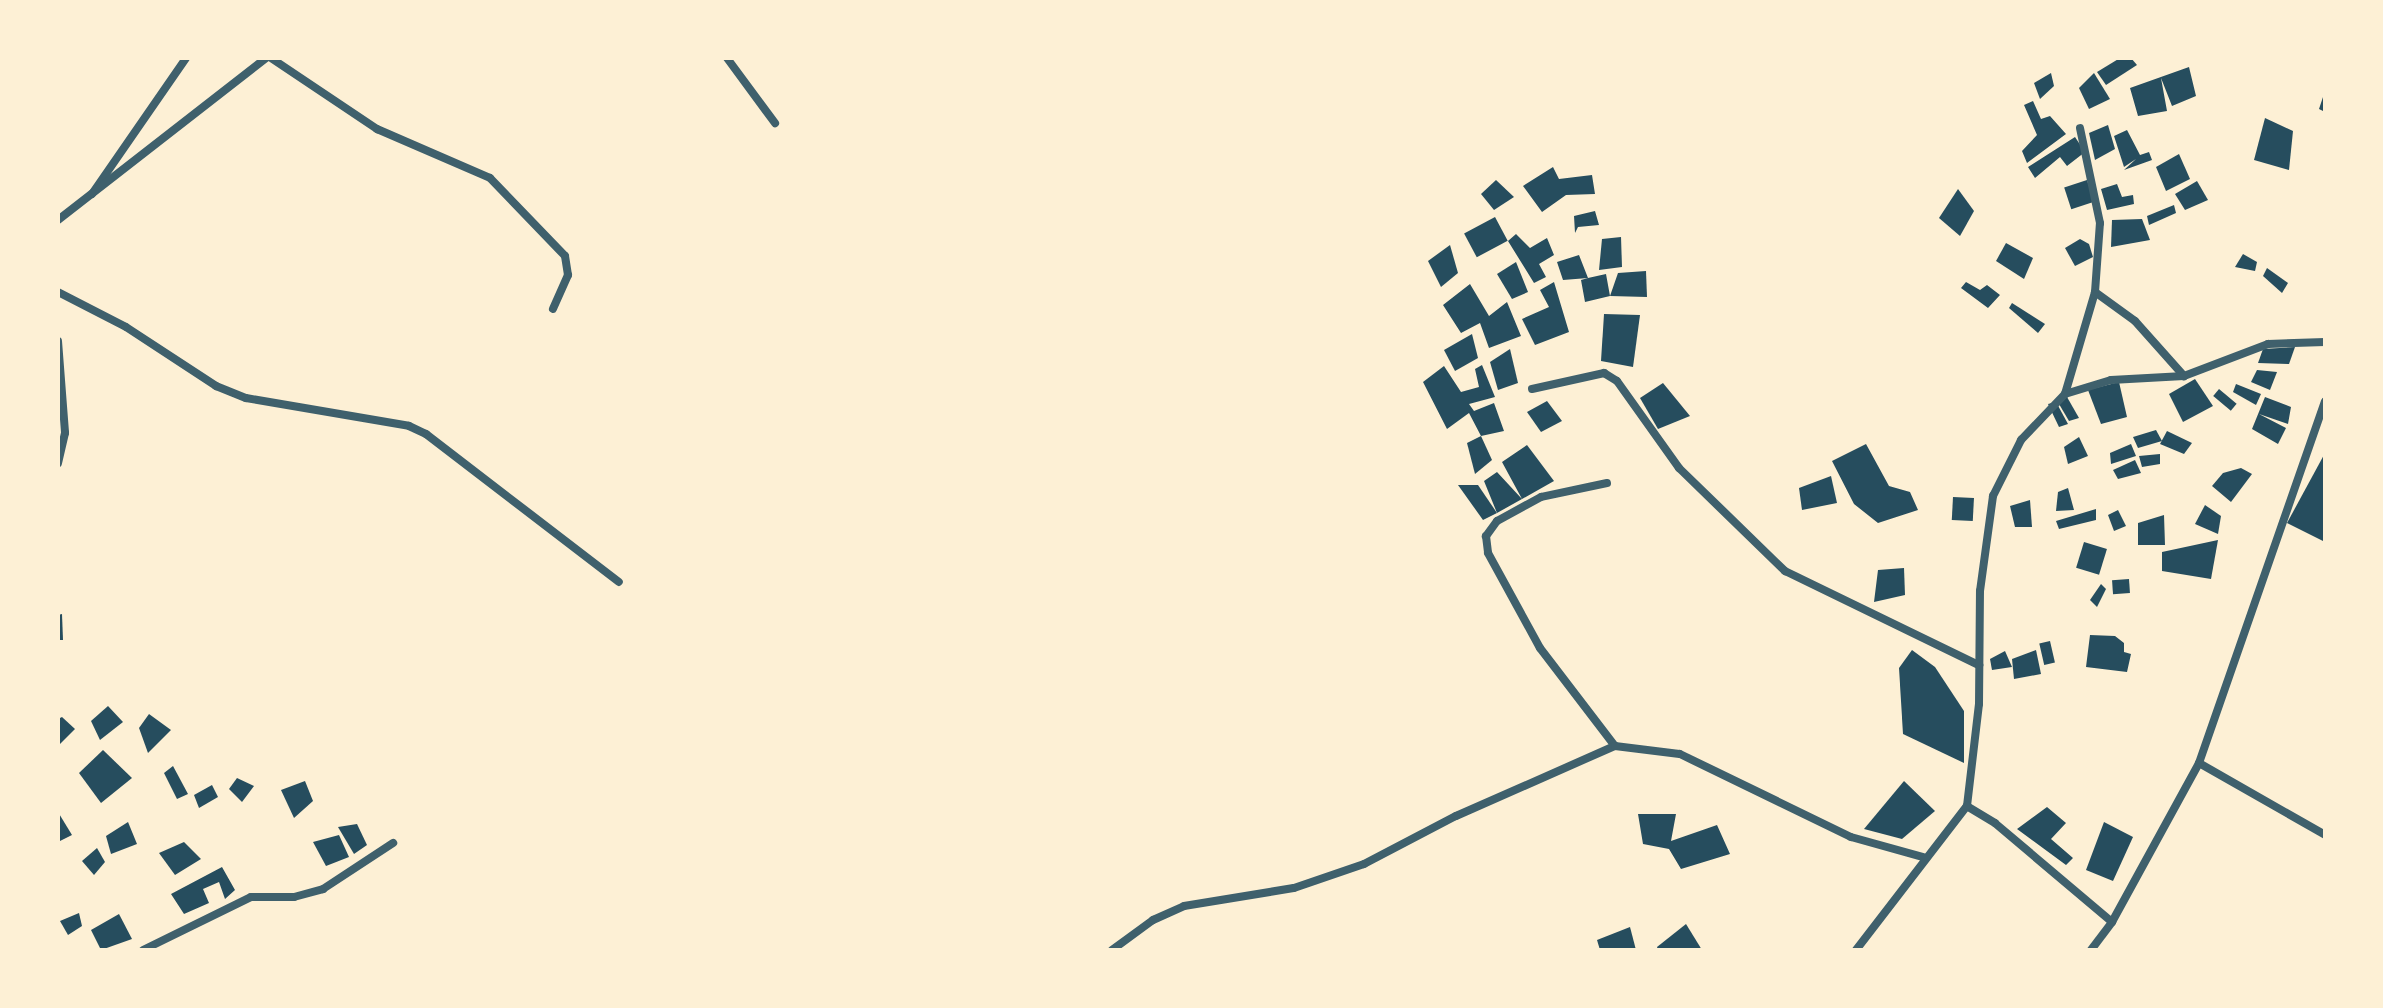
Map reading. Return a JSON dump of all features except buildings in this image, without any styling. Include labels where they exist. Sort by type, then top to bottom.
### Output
[{"type":"street","points":[[87,201],[186,58]]},
{"type":"street","points":[[58,220],[87,201],[268,58],[377,129],[490,178],[565,256],[568,275],[553,309]]},
{"type":"street","points":[[727,58],[775,123]]},
{"type":"street","points":[[1856,950],[1923,857],[1967,806],[1979,665],[1980,591],[1993,496],[2021,440],[2065,394],[2095,292],[2100,223],[2080,128]]},
{"type":"street","points":[[58,292],[126,327],[216,386],[246,398],[409,426],[426,434],[619,582]]},
{"type":"street","points":[[2095,292],[2135,321],[2184,376]]},
{"type":"street","points":[[58,341],[65,433],[58,463]]},
{"type":"street","points":[[2065,394],[2111,380],[2184,376],[2268,344],[2325,342]]},
{"type":"street","points":[[1532,389],[1604,373],[1617,381],[1679,468],[1785,571],[1979,665]]},
{"type":"street","points":[[2091,950],[2112,922],[2199,763],[2325,401]]},
{"type":"street","points":[[1607,483],[1541,497],[1497,521],[1486,536],[1488,553],[1540,648],[1615,746]]},
{"type":"street","points":[[1112,950],[1153,920],[1184,906],[1294,888],[1364,864],[1456,816],[1615,746],[1680,754],[1851,837],[1923,857]]},
{"type":"street","points":[[2199,763],[2325,835]]},
{"type":"street","points":[[1967,806],[1995,823],[2112,922]]},
{"type":"street","points":[[143,950],[251,897],[294,897],[323,889],[393,843]]}]
